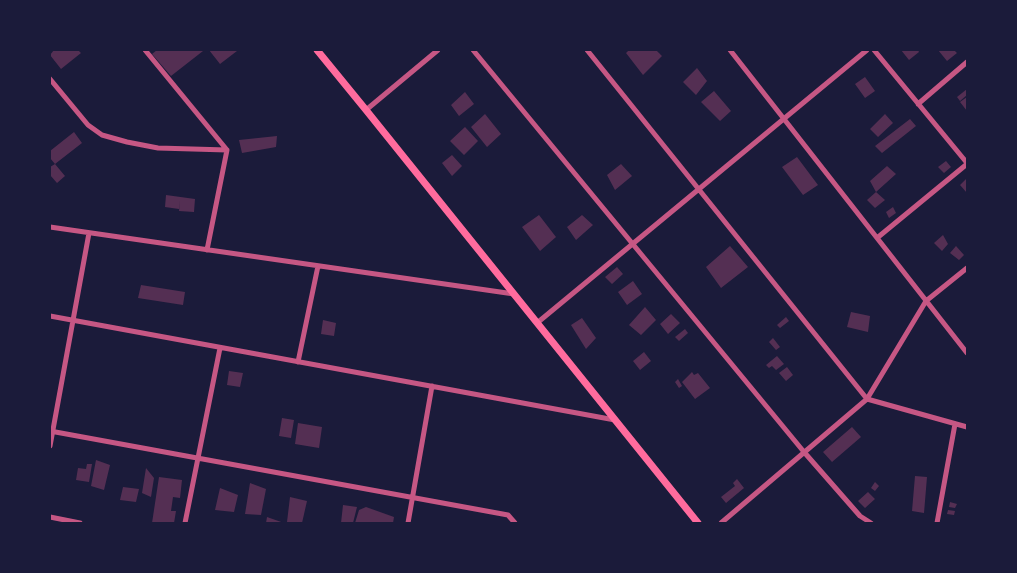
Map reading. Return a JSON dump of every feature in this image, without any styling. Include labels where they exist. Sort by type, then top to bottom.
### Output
[{"type":"main road","points":[[317,50],[698,523]]},
{"type":"street","points":[[145,50],[227,150]]},
{"type":"street","points":[[366,110],[438,50]]},
{"type":"street","points":[[473,50],[804,452],[860,516],[871,523]]},
{"type":"street","points":[[587,50],[866,399],[967,428]]},
{"type":"street","points":[[730,50],[967,353]]},
{"type":"street","points":[[537,323],[867,50]]},
{"type":"street","points":[[874,50],[967,164],[877,238]]},
{"type":"street","points":[[918,104],[967,62]]},
{"type":"street","points":[[50,79],[88,125],[102,134],[127,142],[158,148],[227,150]]},
{"type":"street","points":[[207,250],[227,150]]},
{"type":"street","points":[[50,227],[514,294]]},
{"type":"street","points":[[50,446],[51,431],[89,233]]},
{"type":"street","points":[[298,362],[318,266]]},
{"type":"street","points":[[721,523],[866,399],[926,300],[967,268]]},
{"type":"street","points":[[50,316],[615,420]]},
{"type":"street","points":[[185,523],[220,348]]},
{"type":"street","points":[[408,523],[432,386]]},
{"type":"street","points":[[937,523],[955,424]]},
{"type":"street","points":[[51,431],[508,515],[515,523]]},
{"type":"street","points":[[506,523],[508,515]]},
{"type":"street","points":[[50,518],[80,523]]},
{"type":"building","points":[[54,50],[78,50],[81,53],[61,69],[50,55]]},
{"type":"building","points":[[157,50],[203,51],[171,76],[152,54]]},
{"type":"building","points":[[209,50],[235,50],[237,51],[220,64]]},
{"type":"building","points":[[629,50],[656,50],[662,56],[643,75],[626,53]]},
{"type":"building","points":[[901,50],[918,50],[919,52],[909,60]]},
{"type":"building","points":[[938,50],[954,50],[957,53],[947,61]]},
{"type":"building","points":[[697,68],[707,81],[696,95],[683,82]]},
{"type":"building","points":[[865,77],[875,91],[865,98],[855,84]]},
{"type":"building","points":[[967,89],[967,95],[960,101],[957,97]]},
{"type":"building","points":[[714,91],[731,111],[720,121],[701,102]]},
{"type":"building","points":[[465,92],[474,104],[459,116],[451,105]]},
{"type":"building","points":[[967,97],[967,111],[960,102]]},
{"type":"building","points":[[485,114],[501,134],[487,147],[471,127]]},
{"type":"building","points":[[885,114],[893,123],[878,137],[870,129]]},
{"type":"building","points":[[910,119],[916,126],[882,153],[875,146]]},
{"type":"building","points":[[465,127],[478,141],[464,155],[450,141]]},
{"type":"building","points":[[74,132],[82,143],[55,164],[50,158],[50,151]]},
{"type":"building","points":[[277,136],[276,147],[242,153],[239,140]]},
{"type":"building","points":[[452,155],[462,166],[452,176],[442,163]]},
{"type":"building","points":[[797,157],[818,185],[803,195],[782,167]]},
{"type":"building","points":[[946,161],[951,167],[944,173],[938,167]]},
{"type":"building","points":[[55,164],[65,176],[57,183],[50,175],[50,167]]},
{"type":"building","points":[[621,164],[632,176],[615,190],[607,175]]},
{"type":"building","points":[[887,166],[896,174],[876,192],[870,181]]},
{"type":"building","points":[[967,178],[967,193],[960,185]]},
{"type":"building","points":[[876,192],[885,200],[875,208],[867,200]]},
{"type":"building","points":[[166,195],[195,199],[194,212],[179,211],[180,200],[179,209],[165,207]]},
{"type":"building","points":[[893,207],[896,213],[889,218],[886,212]]},
{"type":"building","points":[[539,215],[556,237],[540,251],[522,227]]},
{"type":"building","points":[[582,215],[593,225],[576,240],[567,227]]},
{"type":"building","points":[[943,235],[948,244],[942,251],[934,243]]},
{"type":"building","points":[[730,246],[748,267],[721,288],[706,267]]},
{"type":"building","points":[[956,246],[964,255],[959,260],[950,253]]},
{"type":"building","points":[[617,267],[623,274],[612,284],[605,277]]},
{"type":"building","points":[[633,281],[642,294],[627,305],[618,292]]},
{"type":"building","points":[[141,285],[185,292],[183,305],[138,298]]},
{"type":"building","points":[[645,307],[656,320],[641,335],[629,325]]},
{"type":"building","points":[[851,312],[870,316],[868,332],[847,327]]},
{"type":"building","points":[[671,314],[680,323],[668,334],[660,324]]},
{"type":"building","points":[[786,317],[789,321],[780,328],[777,325]]},
{"type":"building","points":[[582,318],[596,338],[586,349],[571,325]]},
{"type":"building","points":[[323,320],[336,323],[334,336],[321,334]]},
{"type":"building","points":[[685,329],[688,333],[679,341],[675,337]]},
{"type":"building","points":[[773,338],[780,347],[776,350],[769,342]]},
{"type":"building","points":[[644,352],[651,361],[640,370],[633,361]]},
{"type":"building","points":[[777,356],[784,364],[776,370],[772,366],[769,368],[766,365]]},
{"type":"building","points":[[787,367],[793,375],[786,381],[779,373]]},
{"type":"building","points":[[229,371],[243,373],[240,387],[227,385]]},
{"type":"building","points":[[692,372],[694,375],[698,373],[710,388],[695,399],[682,382]]},
{"type":"building","points":[[678,379],[682,386],[679,388],[675,382]]},
{"type":"building","points":[[282,418],[294,420],[291,438],[279,436]]},
{"type":"building","points":[[298,423],[322,427],[319,448],[295,444]]},
{"type":"building","points":[[852,427],[861,437],[832,462],[823,452]]},
{"type":"building","points":[[96,460],[110,465],[104,490],[91,486]]},
{"type":"building","points":[[87,464],[92,464],[89,482],[76,480],[78,468],[86,469]]},
{"type":"building","points":[[146,468],[154,478],[151,497],[142,493]]},
{"type":"building","points":[[915,476],[927,477],[924,513],[912,511]]},
{"type":"building","points":[[159,477],[182,480],[180,498],[173,497],[171,511],[176,511],[174,523],[152,523]]},
{"type":"building","points":[[737,479],[744,488],[726,503],[721,497],[735,486],[733,483]]},
{"type":"building","points":[[875,482],[879,486],[875,491],[871,488]]},
{"type":"building","points":[[250,483],[266,489],[261,515],[245,514]]},
{"type":"building","points":[[123,487],[139,489],[136,502],[120,500]]},
{"type":"building","points":[[220,488],[238,495],[234,512],[215,510]]},
{"type":"building","points":[[868,492],[875,499],[865,508],[858,501]]},
{"type":"building","points":[[290,497],[307,501],[302,523],[287,522]]},
{"type":"building","points":[[950,502],[957,504],[955,508],[949,507]]},
{"type":"building","points":[[343,505],[357,507],[353,523],[341,523]]},
{"type":"building","points":[[366,507],[394,517],[393,523],[355,523],[359,510]]},
{"type":"building","points":[[948,510],[955,511],[954,515],[947,514]]},
{"type":"building","points":[[267,517],[284,523],[266,523]]}]
